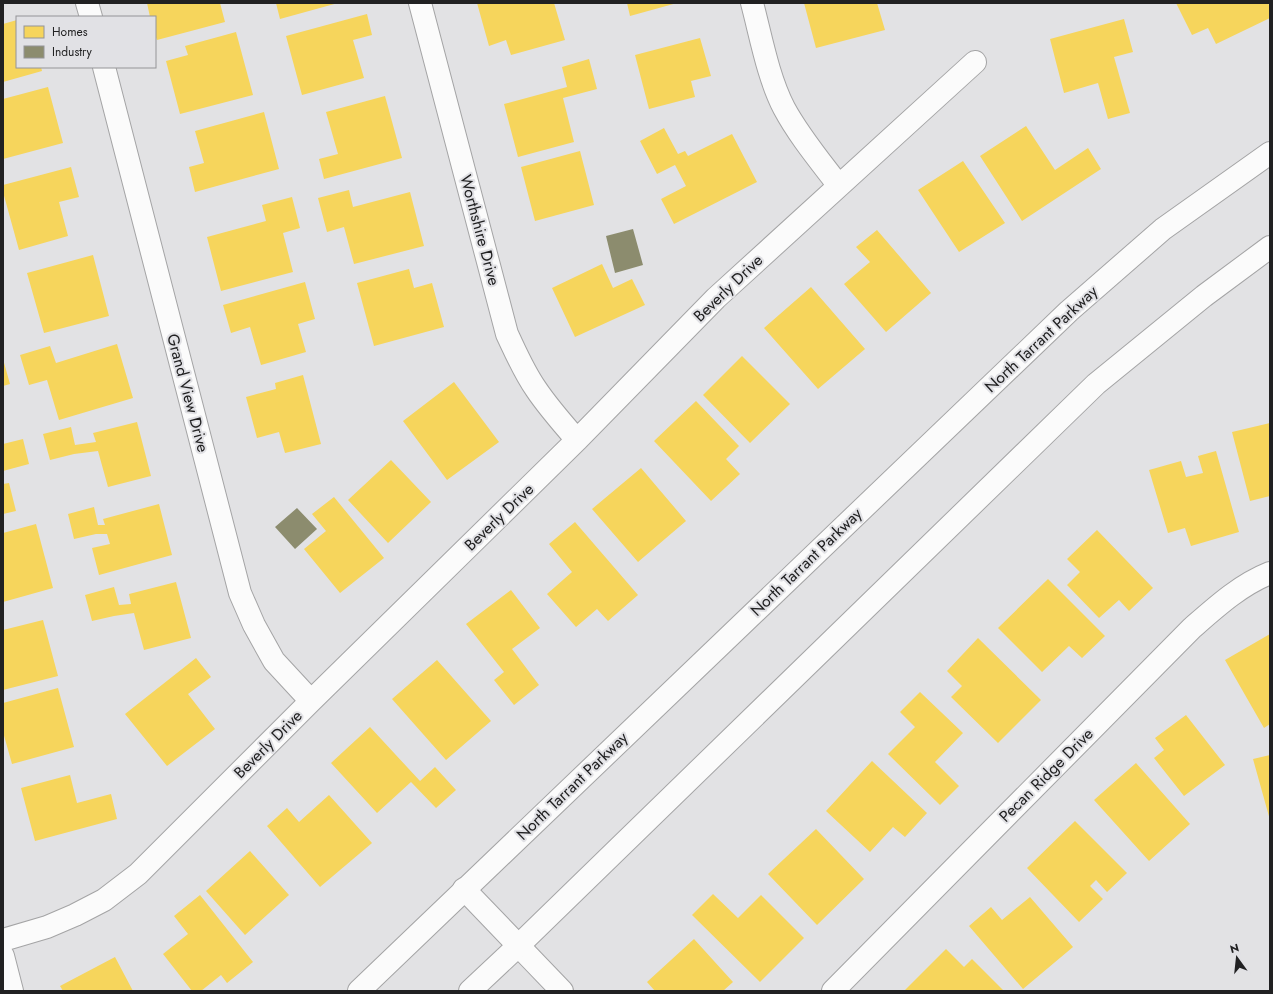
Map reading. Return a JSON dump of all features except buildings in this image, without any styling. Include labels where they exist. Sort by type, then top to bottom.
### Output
[{"type":"street","points":[[87,3],[91,16]]},
{"type":"street","name":"Worthshire Drive","points":[[420,3],[507,334],[518,359],[536,389],[577,440]]},
{"type":"street","points":[[752,3],[776,88],[784,108],[805,142],[839,186]]},
{"type":"street","name":"Beverly Drive","points":[[3,940],[46,927],[75,915],[104,900],[138,874],[311,701],[577,440],[716,298],[975,62]]},
{"type":"street","name":"Grand View Drive","points":[[104,68],[240,593],[254,625],[274,661],[311,701]]},
{"type":"street","name":"North Tarrant Parkway","points":[[358,991],[1069,311],[1163,229],[1270,153]]},
{"type":"street","points":[[470,991],[1096,384],[1204,296],[1270,248]]},
{"type":"street","name":"Pecan Ridge Drive","points":[[833,991],[1192,628],[1225,600],[1254,579],[1270,573]]},
{"type":"street","points":[[464,889],[562,991]]},
{"type":"street","points":[[3,956],[12,991]]}]
